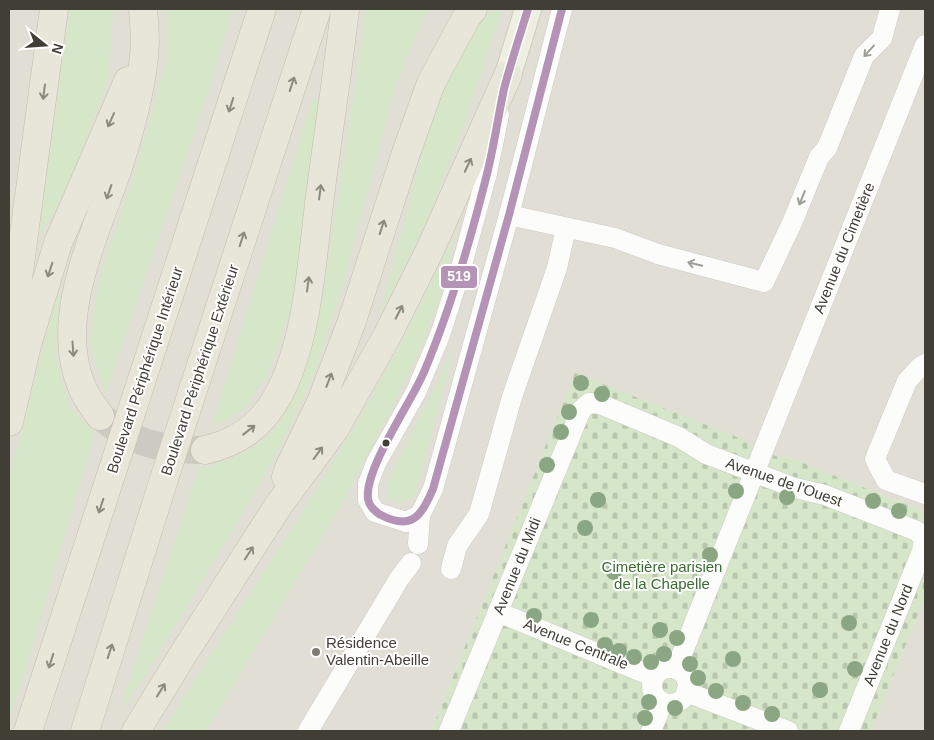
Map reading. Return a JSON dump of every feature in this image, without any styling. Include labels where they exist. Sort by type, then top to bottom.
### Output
[{"type":"highway","points":[[9,347],[54,9]]},
{"type":"highway","points":[[100,416],[82,389],[76,371],[72,351],[72,330],[81,274],[119,164],[140,85],[145,43],[143,9]]},
{"type":"highway","name":"Boulevard Périphérique Intérieur","points":[[28,731],[262,9]]},
{"type":"highway","name":"Boulevard Périphérique Extérieur","points":[[85,731],[167,470],[317,9]]},
{"type":"highway","points":[[205,450],[222,446],[236,439],[251,430],[264,417],[287,379],[295,355],[308,289],[345,9]]},
{"type":"highway","points":[[278,506],[289,468],[321,402],[352,320],[406,153],[431,83],[472,9]]},
{"type":"highway","points":[[9,422],[27,344],[58,243],[145,43]]},
{"type":"highway","points":[[136,731],[278,506],[334,430],[387,336],[429,252],[508,75]]},
{"type":"main road","points":[[508,75],[528,9]]},
{"type":"street","points":[[418,544],[420,515],[433,489],[509,216],[562,9]]},
{"type":"street","points":[[509,216],[615,238],[658,254],[764,282],[820,157],[827,148],[864,56],[882,38],[890,9]]},
{"type":"street","name":"Avenue du Cimetière","points":[[676,669],[925,45]]},
{"type":"street","points":[[420,515],[406,522],[376,512],[368,500],[368,484],[376,463],[416,392],[440,335],[458,279],[487,173],[508,75]]},
{"type":"street","points":[[451,569],[457,546],[479,514],[512,397],[557,268],[566,228]]},
{"type":"street","points":[[925,364],[907,381],[875,459],[886,480],[925,494]]},
{"type":"street","name":"Avenue de l'Ouest","points":[[589,402],[600,404],[679,437],[706,454],[795,488],[825,495],[917,531],[924,539]]},
{"type":"street","name":"Avenue du Midi","points":[[450,731],[581,410],[589,402]]},
{"type":"street","name":"Avenue du Nord","points":[[849,731],[922,551],[924,539]]},
{"type":"street","points":[[308,731],[411,563]]},
{"type":"street","name":"Avenue Centrale","points":[[498,612],[654,677]]},
{"type":"street","points":[[666,668],[676,669],[681,672],[687,682],[686,692],[683,697],[674,703],[663,702],[654,694],[652,682],[654,677],[662,670],[666,668]]},
{"type":"street","points":[[686,692],[788,731]]},
{"type":"street","points":[[651,731],[663,702]]},
{"type":"shaded area","points":[[9,9],[925,9],[925,512],[783,455],[782,458],[570,386],[431,731],[9,731]]},
{"type":"shaded area","points":[[925,597],[925,731],[871,731]]},
{"type":"green space","points":[[70,9],[113,9],[109,79],[65,192],[39,237]]},
{"type":"green space","points":[[167,9],[233,9],[207,96],[105,395],[90,342],[99,278],[135,172],[167,58]]},
{"type":"green space","points":[[366,9],[429,9],[423,18],[396,85],[343,285],[314,374],[285,437],[246,508],[143,679],[119,712],[198,469],[237,456],[260,442],[270,433],[287,411],[305,370],[321,304]]},
{"type":"green space","points":[[492,9],[503,9],[466,120],[428,218],[380,315],[431,119],[452,70],[477,27]]},
{"type":"green space","points":[[313,97],[321,108],[295,296],[266,376],[245,408],[224,422],[212,424]]},
{"type":"green space","points":[[458,229],[436,309],[416,360],[341,505],[206,731],[162,731],[355,426],[397,351]]},
{"type":"green space","points":[[60,284],[55,356],[70,408],[95,433],[22,681],[9,718],[9,479]]},
{"type":"green space","points":[[454,347],[415,496],[400,505],[386,495],[388,481]]},
{"type":"green space","name":"Cimetière parisien de la Chapelle","points":[[575,373],[747,441],[747,445],[781,458],[783,455],[925,512],[925,597],[871,731],[431,731]]},
{"type":"tunnel","points":[[100,416],[125,433],[149,443],[175,449],[205,450]]},
{"type":"transit line","name":"519","points":[[528,9],[504,89],[492,153],[467,250],[451,299],[424,372],[373,471],[368,499],[371,506],[379,514],[390,519],[407,521],[414,518],[424,507],[433,489],[509,215],[562,9]]},
{"type":"place","name":"Résidence Valentin-Abeille","points":[[316,652]]}]
